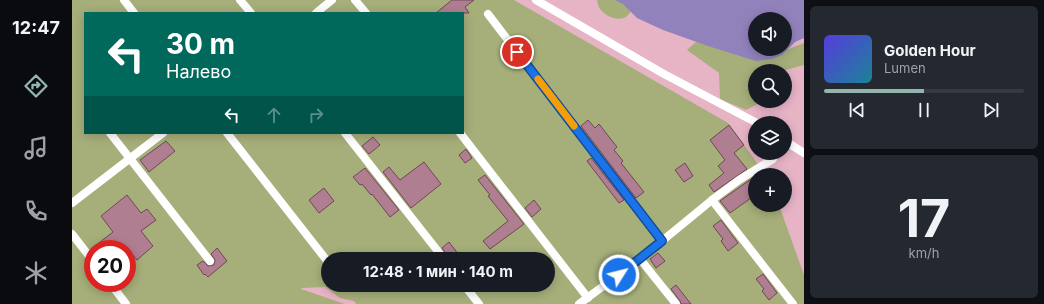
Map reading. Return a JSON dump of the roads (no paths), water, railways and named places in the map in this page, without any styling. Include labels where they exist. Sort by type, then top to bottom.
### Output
[{"type":"lane","points":[[124,0],[133,12]]},
{"type":"lane","points":[[240,0],[250,12]]},
{"type":"lane","points":[[317,12],[332,0]]},
{"type":"lane","points":[[355,0],[365,12]]},
{"type":"lane","points":[[536,0],[664,74],[748,118]]},
{"type":"lane","points":[[488,14],[662,241]]},
{"type":"lane","points":[[111,134],[210,261]]},
{"type":"lane","points":[[72,203],[162,134]]},
{"type":"lane","points":[[228,134],[321,253]]},
{"type":"lane","points":[[346,134],[438,252]]},
{"type":"lane","points":[[461,134],[588,298]]},
{"type":"lane","points":[[792,146],[804,153]]},
{"type":"lane","points":[[579,304],[640,260],[712,200],[739,180],[771,160]]},
{"type":"lane","points":[[712,200],[793,304]]},
{"type":"lane","points":[[72,234],[84,249]]},
{"type":"lane","points":[[640,260],[676,304]]},
{"type":"lane","points":[[117,292],[126,304]]},
{"type":"lane","points":[[470,292],[479,304]]}]
